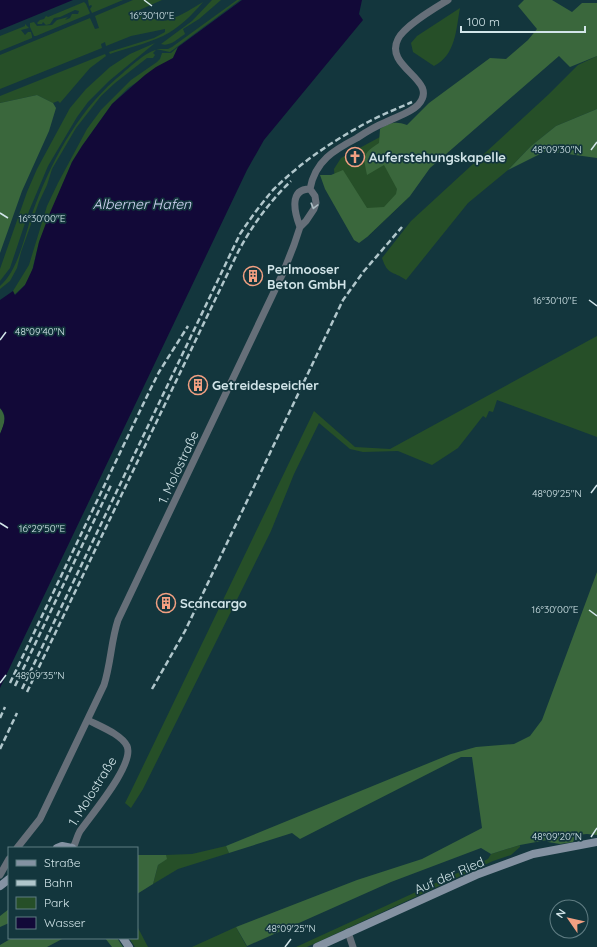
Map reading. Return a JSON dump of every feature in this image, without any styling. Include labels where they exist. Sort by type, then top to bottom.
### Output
[{"type":"main road","name":"Auf der Ried","points":[[317,947],[476,875],[533,854],[597,842]]},
{"type":"main road","points":[[0,886],[8,880]]},
{"type":"street","points":[[300,227],[296,216],[294,203],[300,192],[310,189],[311,181],[324,159],[334,151],[382,124],[406,113],[417,106],[424,98],[424,91],[421,84],[399,61],[395,52],[397,39],[406,29],[448,0]]},
{"type":"street","name":"1. Molostraße","points":[[18,847],[40,818],[104,685],[108,672],[112,640],[118,620],[284,273],[300,227],[311,214],[316,203],[315,196],[310,189]]},
{"type":"street","name":"1. Molostraße","points":[[73,847],[79,832],[109,791],[121,772],[127,758],[126,746],[120,738],[88,720]]},
{"type":"street","points":[[0,875],[8,861]]},
{"type":"street","points":[[348,932],[353,947]]},
{"type":"green space","points":[[88,0],[123,0],[92,13],[90,9],[92,6],[89,6]]},
{"type":"green space","points":[[133,0],[162,0],[135,12],[137,16],[162,21],[177,17],[203,2],[179,26],[157,39],[110,54],[109,52],[154,38],[165,32],[165,29],[131,36],[106,46],[105,42],[101,44],[102,48],[0,89],[0,55],[90,18],[95,29],[99,28],[95,16]]},
{"type":"green space","points":[[212,0],[221,0],[199,19],[183,29],[185,34],[170,43],[164,45],[161,44],[192,21]]},
{"type":"green space","points":[[237,0],[240,0],[170,52],[156,49],[168,49],[172,47]]},
{"type":"green space","points":[[524,0],[552,0],[572,12],[582,3],[597,3],[597,56],[570,67],[559,56],[430,168],[410,196],[367,237],[359,243],[354,240],[325,189],[320,175],[331,175],[343,170],[367,208],[384,207],[396,194],[397,189],[384,165],[367,175],[365,164],[365,156],[369,150],[379,143],[380,129],[393,123],[407,125],[429,103],[490,58],[506,59],[528,40],[537,29],[518,6]]},
{"type":"green space","points":[[84,2],[90,13],[89,14],[34,36],[30,23],[34,22],[37,26],[52,25],[57,20],[68,17],[65,20],[70,18],[72,14],[78,14],[79,11],[75,10],[60,17],[54,18],[50,24],[46,25],[43,22],[42,24],[37,23],[46,16],[48,17]]},
{"type":"green space","points":[[460,8],[454,41],[447,55],[441,61],[434,66],[413,52],[411,43],[417,36]]},
{"type":"green space","points":[[25,24],[29,28],[21,30],[25,35],[28,32],[31,32],[32,38],[0,51],[0,36],[25,26]]},
{"type":"green space","points":[[155,43],[109,81],[88,102],[77,117],[48,166],[29,211],[10,268],[0,281],[0,269],[27,192],[37,169],[70,108],[86,89],[110,67],[130,54]]},
{"type":"green space","points":[[178,47],[173,58],[128,88],[112,104],[82,146],[72,162],[39,242],[31,275],[25,285],[14,295],[13,291],[29,265],[47,206],[87,129],[101,110],[131,80],[157,62],[162,53],[171,53]]},
{"type":"green space","points":[[156,50],[153,53],[155,55],[153,58],[147,58],[101,96],[76,128],[52,169],[21,252],[17,268],[10,281],[0,289],[0,286],[7,279],[18,259],[32,213],[43,185],[71,132],[94,101],[108,86],[148,53]]},
{"type":"green space","points":[[105,54],[106,56],[90,68],[60,103],[58,101],[53,103],[37,95],[0,103],[0,96]]},
{"type":"green space","points":[[597,56],[597,109],[556,126],[531,146],[508,170],[468,203],[406,280],[386,268],[382,258],[411,221],[549,94],[578,65]]},
{"type":"green space","points":[[37,95],[53,103],[56,108],[49,131],[22,191],[0,253],[0,103]]},
{"type":"green space","points":[[597,109],[597,158],[546,151],[508,170],[531,146],[556,126]]},
{"type":"green space","points":[[380,137],[410,196],[367,237],[335,182],[334,169],[341,158]]},
{"type":"green space","points":[[597,336],[597,437],[497,400],[493,412],[489,411],[486,418],[483,416],[458,448],[432,465],[398,451],[363,452],[350,449],[319,423],[294,474],[271,531],[143,789],[131,808],[125,803],[314,411],[355,447],[390,449]]},
{"type":"green space","points":[[0,408],[4,414],[4,421],[0,434]]},
{"type":"green space","points":[[597,572],[597,835],[576,835],[573,842],[560,844],[548,842],[547,840],[520,845],[491,854],[481,848],[391,882],[247,946],[236,927],[357,880],[422,859],[482,828],[472,757],[461,757],[300,839],[292,833],[229,853],[226,846],[451,754],[476,747],[514,744],[530,736],[542,720]]},
{"type":"green space","points":[[520,845],[520,847],[511,855],[493,861],[307,947],[296,947],[488,859],[491,854]]},
{"type":"green space","points":[[226,846],[229,853],[178,869],[153,884],[158,865],[166,859],[166,855],[192,854]]},
{"type":"green space","points":[[138,855],[166,855],[167,859],[158,865],[153,884],[138,893]]},
{"type":"green space","points":[[8,910],[8,923],[0,927],[0,916]]},
{"type":"green space","points":[[236,927],[247,947],[192,947]]},
{"type":"green space","points":[[138,928],[148,947],[135,947],[130,939],[138,939]]},
{"type":"green space","points":[[10,939],[62,939],[47,947],[0,947],[0,945]]},
{"type":"green space","points":[[106,939],[118,939],[123,947],[112,947]]},
{"type":"water","points":[[0,0],[73,0],[0,30]]},
{"type":"water","name":"Alberner Hafen","points":[[242,0],[362,0],[359,14],[363,20],[264,140],[247,170],[0,688],[0,434],[5,417],[0,408],[0,300],[13,291],[15,295],[25,285],[33,268],[39,242],[49,215],[72,162],[112,104],[145,75],[173,58],[178,47]]},
{"type":"railway","points":[[22,689],[240,234],[273,190],[303,164],[336,140],[378,117],[412,102]]},
{"type":"railway","points":[[27,692],[237,254],[261,215],[275,197],[291,181]]},
{"type":"railway","points":[[152,689],[185,631],[343,300],[364,271],[402,227]]},
{"type":"railway","points":[[10,683],[149,392],[159,372],[188,326]]},
{"type":"railway","points":[[15,686],[112,483]]},
{"type":"railway","points":[[0,718],[5,707]]},
{"type":"railway","points":[[0,749],[17,713]]},
{"type":"place","name":"Auferstehungskapelle","points":[[355,157]]},
{"type":"place","name":"Perlmooser Beton GmbH","points":[[253,276]]},
{"type":"place","name":"Getreidespeicher","points":[[198,385]]},
{"type":"place","name":"Scancargo","points":[[166,603]]}]
